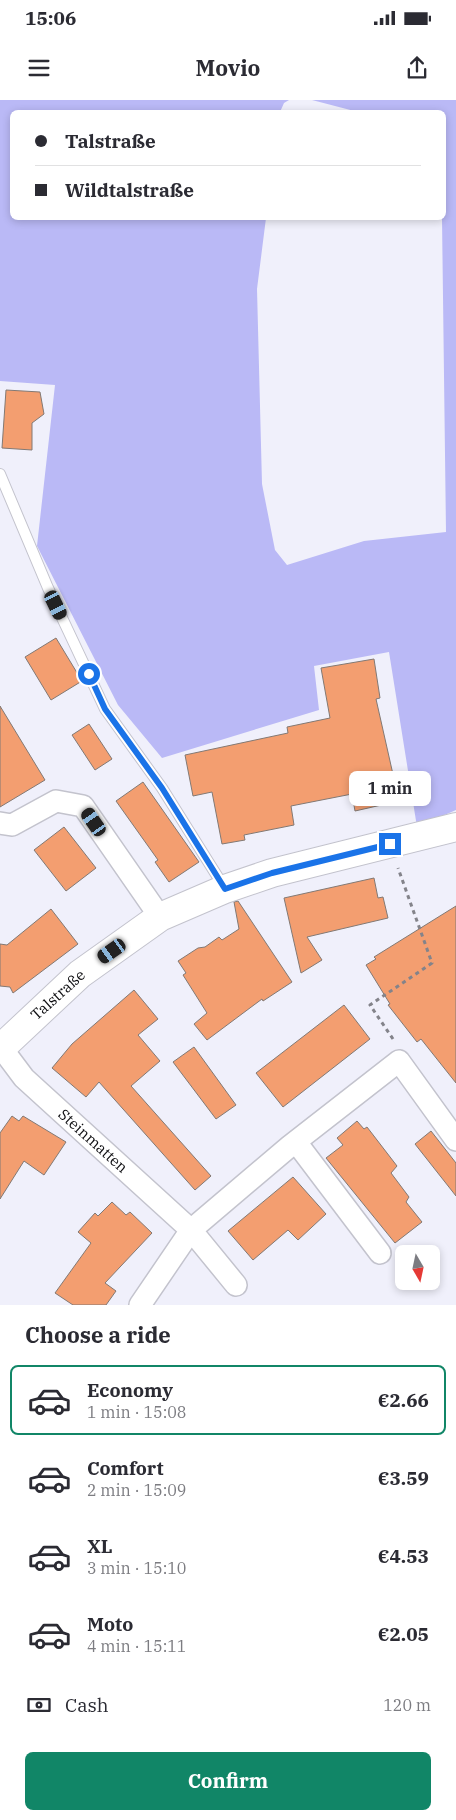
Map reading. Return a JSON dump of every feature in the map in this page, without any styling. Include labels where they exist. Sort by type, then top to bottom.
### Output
[{"type":"street","points":[[0,823],[12,825],[56,801],[83,806],[165,915]]},
{"type":"street","name":"Talstraße","points":[[0,1048],[80,974],[165,915],[225,889],[272,873],[456,827]]},
{"type":"street","name":"Steinmatten","points":[[0,1048],[24,1078],[191,1230],[236,1285]]},
{"type":"street","points":[[140,1305],[191,1230],[293,1144],[399,1061],[456,1140]]},
{"type":"street","points":[[293,1144],[380,1253]]},
{"type":"lane","points":[[0,474],[48,588],[105,709],[162,788],[225,889]]},
{"type":"path","points":[[390,844],[432,963],[370,1005],[406,1057],[399,1061]]},
{"type":"shaded area","points":[[0,100],[289,100],[284,103],[281,110],[10,110],[10,220],[266,220],[257,289],[262,484],[275,550],[287,565],[364,541],[446,532],[442,220],[446,220],[446,110],[350,110],[312,100],[456,100],[456,810],[417,827],[389,652],[314,666],[319,710],[162,758],[118,705],[37,546],[55,385],[0,381]]},
{"type":"building","points":[[6,390],[40,392],[44,414],[32,423],[32,450],[2,448]]},
{"type":"building","points":[[56,638],[82,681],[51,700],[25,657]]},
{"type":"building","points":[[374,659],[380,698],[376,699],[399,801],[355,811],[352,794],[291,806],[294,825],[244,835],[245,840],[222,844],[212,792],[193,796],[185,755],[288,733],[287,727],[330,718],[321,668]]},
{"type":"building","points":[[0,706],[45,780],[0,807]]},
{"type":"building","points":[[89,724],[112,759],[95,770],[72,735]]},
{"type":"building","points":[[143,782],[199,862],[169,882],[155,862],[158,860],[116,801]]},
{"type":"building","points":[[64,827],[96,868],[66,891],[34,850]]},
{"type":"building","points":[[374,878],[378,898],[383,897],[388,918],[307,937],[322,960],[301,973],[284,898]]},
{"type":"building","points":[[238,901],[292,982],[263,1001],[262,999],[207,1040],[194,1024],[207,1013],[183,975],[186,973],[178,961],[198,948],[205,947],[219,937],[222,940],[239,929],[234,902]]},
{"type":"building","points":[[456,906],[456,1083],[421,1039],[417,1042],[388,1005],[390,1004],[366,965],[376,959],[374,957]]},
{"type":"building","points":[[51,909],[78,944],[13,993],[10,987],[0,986],[0,944],[7,945]]},
{"type":"building","points":[[134,990],[158,1019],[138,1035],[160,1061],[131,1086],[211,1176],[195,1190],[99,1082],[86,1097],[52,1068],[72,1044]]},
{"type":"building","points":[[344,1005],[370,1039],[283,1107],[256,1073]]},
{"type":"building","points":[[194,1047],[236,1105],[216,1119],[173,1062]]},
{"type":"building","points":[[12,1116],[19,1121],[23,1116],[66,1142],[44,1175],[24,1161],[0,1199],[0,1133]]},
{"type":"building","points":[[357,1121],[364,1129],[367,1127],[397,1166],[391,1173],[409,1197],[406,1202],[422,1222],[395,1243],[326,1158],[343,1145],[337,1138]]},
{"type":"building","points":[[431,1131],[456,1163],[456,1196],[415,1144]]},
{"type":"building","points":[[293,1177],[326,1214],[298,1240],[288,1230],[253,1260],[228,1231]]},
{"type":"building","points":[[112,1202],[126,1215],[130,1212],[152,1233],[105,1283],[116,1291],[106,1305],[73,1305],[55,1293],[91,1243],[78,1232],[95,1213],[98,1216]]},
{"type":"route","points":[[89,674],[105,709],[162,788],[225,889],[272,873],[390,844]]}]
